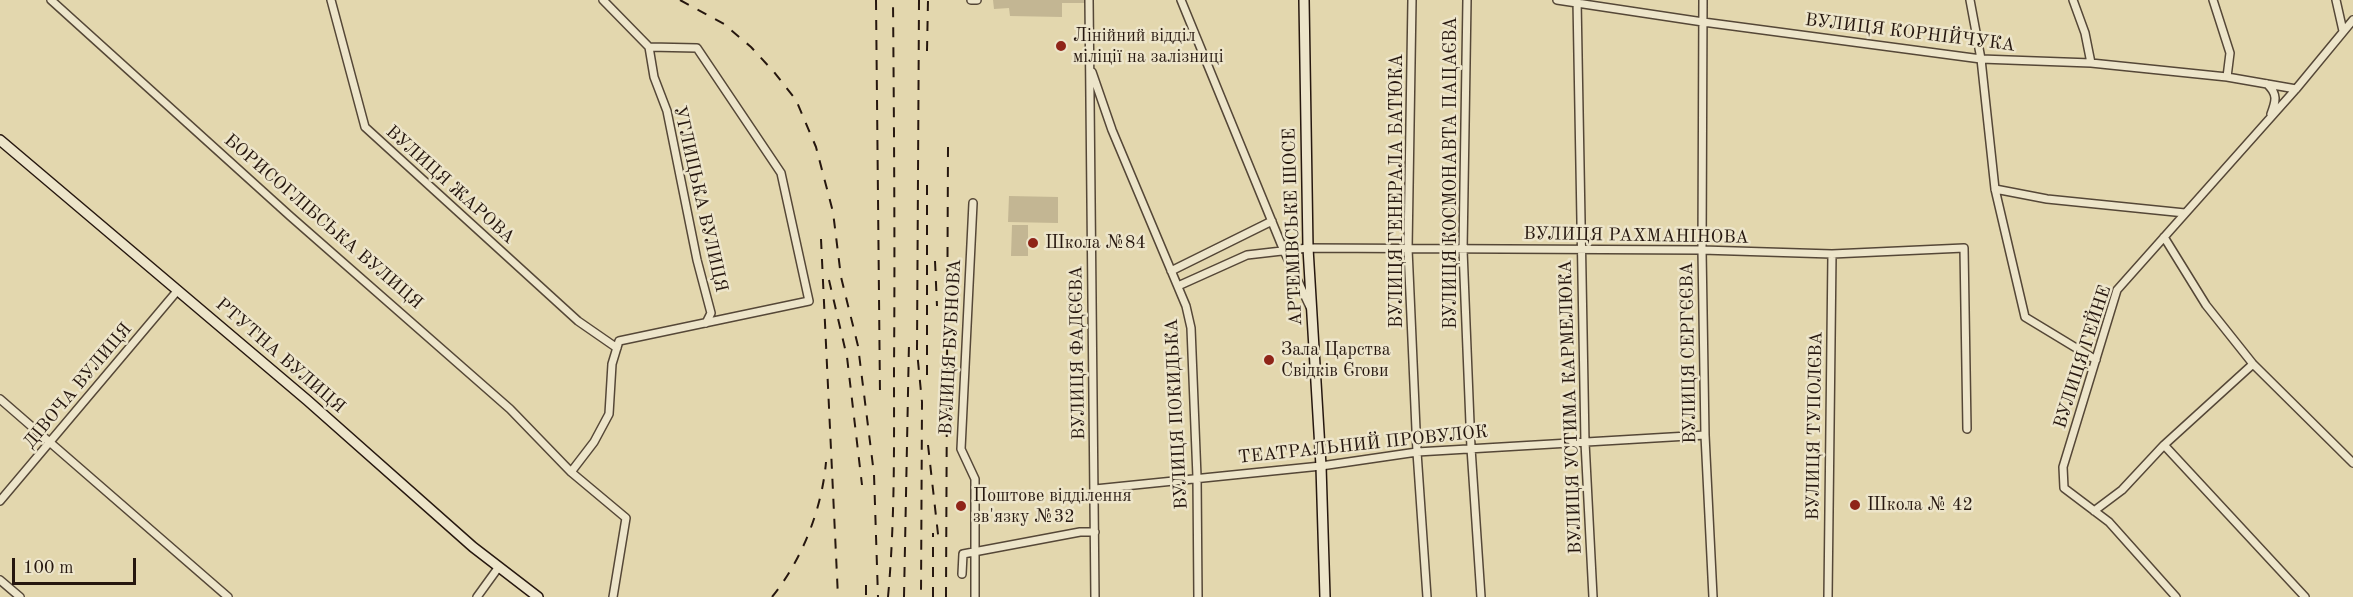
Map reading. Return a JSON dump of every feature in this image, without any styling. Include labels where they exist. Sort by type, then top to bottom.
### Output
[{"type":"main road","name":"АРТЕМІВСЬКЕ ШОСЕ","points":[[1304,0],[1308,248],[1321,466],[1325,597]]},
{"type":"main road","name":"РТУТНА ВУЛИЦЯ","points":[[0,140],[498,568],[538,597]]},
{"type":"street","name":"БОРИСОГЛІБСЬКА ВУЛИЦЯ","points":[[51,0],[290,216],[510,409],[571,472],[626,518],[613,597]]},
{"type":"street","name":"ВУЛИЦЯ ЖАРОВА","points":[[331,0],[365,128],[578,321],[618,344]]},
{"type":"street","points":[[571,472],[594,442],[609,414],[612,364],[618,344],[809,301],[781,173],[697,48],[649,47],[603,0]]},
{"type":"street","name":"ВУЛИЦЯ ФАДЄЄВА","points":[[1089,0],[1095,597]]},
{"type":"street","points":[[1181,0],[1284,251],[1312,310]]},
{"type":"street","name":"ВУЛИЦЯ ГЕНЕРАЛА БАТЮКА","points":[[1412,0],[1408,249],[1417,452],[1427,597]]},
{"type":"street","name":"ВУЛИЦЯ КОСМОНАВТА ПАЦАЄВА","points":[[1467,0],[1463,250],[1471,448],[1481,597]]},
{"type":"street","name":"ВУЛИЦЯ КОРНІЙЧУКА","points":[[1557,0],[1981,59],[2091,63],[2227,77],[2296,89]]},
{"type":"street","name":"ВУЛИЦЯ СЕРГЄЄВА","points":[[1702,0],[1705,435],[1713,597]]},
{"type":"street","points":[[1970,0],[1981,59],[1995,189],[2025,317],[2096,360]]},
{"type":"street","points":[[2073,0],[2085,33],[2091,63]]},
{"type":"street","points":[[2213,0],[2230,53],[2227,77]]},
{"type":"street","points":[[2336,0],[2343,31]]},
{"type":"street","name":"ВУЛИЦЯ УСТИМА КАРМЕЛЮКА","points":[[1577,2],[1586,442],[1593,597]]},
{"type":"street","name":"ВУЛИЦЯ ГЕЙНЕ","points":[[2176,597],[2109,522],[2064,488],[2063,467],[2117,290],[2296,89],[2353,20]]},
{"type":"street","name":"УГЛИЦЬКА ВУЛИЦЯ","points":[[649,47],[654,77],[667,111],[697,260],[711,313],[706,323]]},
{"type":"street","name":"ВУЛИЦЯ ПОКИДЬКА","points":[[1090,67],[1112,130],[1178,286],[1191,328],[1197,477],[1198,597]]},
{"type":"street","points":[[2266,83],[2276,95],[2276,103],[2269,119]]},
{"type":"street","points":[[1995,189],[2047,199],[2185,213]]},
{"type":"street","name":"ВУЛИЦЯ БУБНОВА","points":[[973,203],[961,449],[975,479],[975,597]]},
{"type":"street","points":[[1171,271],[1272,221]]},
{"type":"street","points":[[2164,237],[2206,305],[2253,364],[2353,463]]},
{"type":"street","name":"ВУЛИЦЯ РАХМАНІНОВА","points":[[1178,286],[1247,255],[1308,248],[1702,250],[1832,254],[1964,248],[1966,429]]},
{"type":"street","name":"ВУЛИЦЯ ТУПОЛЄВА","points":[[1828,597],[1832,254]]},
{"type":"street","name":"ДІВОЧА ВУЛИЦЯ","points":[[0,501],[177,290]]},
{"type":"street","points":[[2094,511],[2122,490],[2164,445],[2253,364]]},
{"type":"street","points":[[0,399],[228,597]]},
{"type":"street","name":"ТЕАТРАЛЬНИЙ ПРОВУЛОК","points":[[1095,489],[1321,466],[1417,452],[1705,435]]},
{"type":"street","points":[[2164,445],[2305,597]]},
{"type":"street","points":[[962,574],[963,554],[1095,532]]},
{"type":"street","points":[[477,597],[498,568]]},
{"type":"street","points":[[0,580],[20,597]]},
{"type":"shaded area","points":[[993,0],[1088,0],[1088,3],[1062,3],[1062,17],[1010,16],[1009,8],[994,9]]},
{"type":"shaded area","points":[[1009,196],[1058,197],[1058,223],[1008,222]]},
{"type":"shaded area","points":[[1012,225],[1028,225],[1028,256],[1011,256]]},
{"type":"railway","points":[[680,0],[724,24],[751,47],[796,100],[816,147],[833,212],[841,277],[858,346],[874,474],[878,597]]},
{"type":"railway","points":[[876,0],[880,395]]},
{"type":"railway","points":[[888,597],[894,454],[893,0]]},
{"type":"railway","points":[[919,0],[917,351],[922,402],[921,597]]},
{"type":"railway","points":[[927,51],[928,0]]},
{"type":"railway","points":[[946,597],[948,147]]},
{"type":"railway","points":[[927,177],[927,375]]},
{"type":"railway","points":[[821,239],[838,597]]},
{"type":"railway","points":[[935,261],[937,306]]},
{"type":"railway","points":[[829,280],[847,357],[862,485]]},
{"type":"railway","points":[[904,597],[909,342]]},
{"type":"railway","points":[[928,445],[939,543]]},
{"type":"railway","points":[[772,597],[793,567],[809,533],[820,498],[826,462]]},
{"type":"railway","points":[[933,533],[933,597]]},
{"type":"railway","points":[[866,585],[866,597]]},
{"type":"place","name":"Лінійний відділ міліції на залізниці","points":[[1061,46]]},
{"type":"place","name":"Школа №84","points":[[1033,243]]},
{"type":"place","name":"Зала Царства Свідків Єгови","points":[[1269,360]]},
{"type":"place","name":"Школа № 42","points":[[1855,505]]},
{"type":"place","name":"Поштове відділення зв'язку №32","points":[[961,506]]}]
